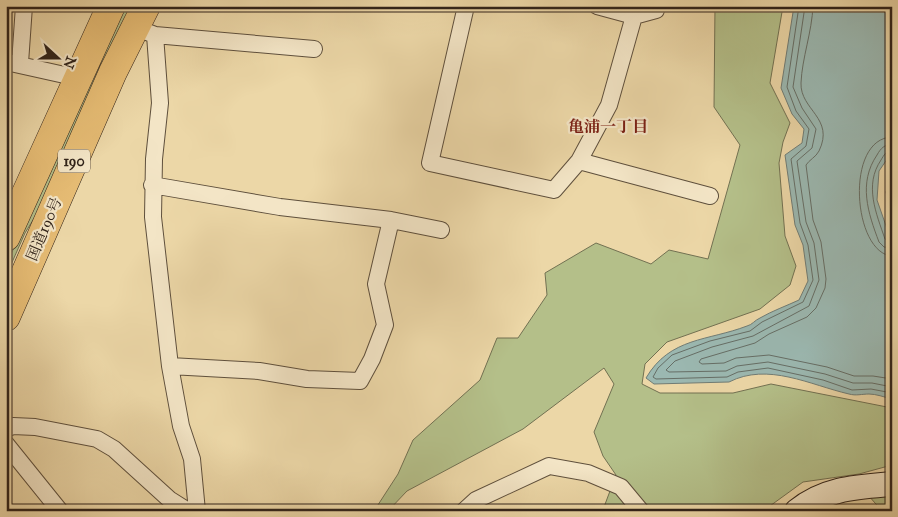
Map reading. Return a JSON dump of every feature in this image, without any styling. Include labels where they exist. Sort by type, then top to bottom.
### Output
[{"type":"highway","name":"190","points":[[6,237],[112,6]]},
{"type":"highway","name":"国道190号","points":[[6,317],[145,23]]},
{"type":"street","points":[[24,6],[13,62],[78,78]]},
{"type":"street","points":[[466,6],[430,164],[554,190],[579,161],[609,105],[634,16]]},
{"type":"street","points":[[597,6],[634,16],[656,10],[657,6]]},
{"type":"street","points":[[197,511],[192,459],[181,426],[170,366],[153,217],[152,185],[160,103],[145,23],[314,49]]},
{"type":"street","points":[[579,161],[710,196]]},
{"type":"street","points":[[152,185],[280,207],[391,220],[441,230]]},
{"type":"street","points":[[170,366],[259,371],[307,379],[360,381],[372,359],[385,325],[376,284],[391,220]]},
{"type":"street","points":[[6,429],[13,426],[36,426],[97,439],[114,449],[169,498],[188,511]]},
{"type":"street","points":[[6,444],[60,511]]},
{"type":"street","points":[[464,511],[476,500],[549,466],[588,473],[622,487],[641,511]]},
{"type":"street","points":[[797,511],[821,495],[842,489],[892,484]]},
{"type":"green space","points":[[124,6],[134,6],[46,199],[25,233],[6,276],[6,265]]},
{"type":"green space","points":[[715,6],[783,6],[770,83],[790,123],[783,142],[779,163],[785,236],[796,266],[790,285],[760,309],[667,342],[645,364],[642,384],[660,393],[733,393],[771,384],[892,408],[892,465],[859,474],[803,482],[763,511],[605,511],[604,507],[616,475],[603,456],[594,432],[614,384],[604,368],[523,429],[407,491],[388,511],[374,511],[398,474],[413,440],[480,380],[497,338],[518,338],[547,295],[545,273],[596,243],[651,264],[669,250],[708,259],[740,145],[714,107]]},
{"type":"green space","points":[[892,177],[892,216],[886,192]]},
{"type":"green space","points":[[868,495],[892,495],[892,511],[882,511]]},
{"type":"water","points":[[794,6],[892,6],[892,152],[879,171],[877,200],[892,243],[892,399],[872,394],[852,395],[789,377],[774,375],[744,376],[729,382],[654,384],[646,378],[666,355],[678,347],[749,325],[765,315],[799,300],[808,281],[803,245],[795,225],[785,155],[802,143],[804,129],[792,114],[781,88]]},
{"type":"district","name":"亀浦一丁目","points":[[608,126]]}]
